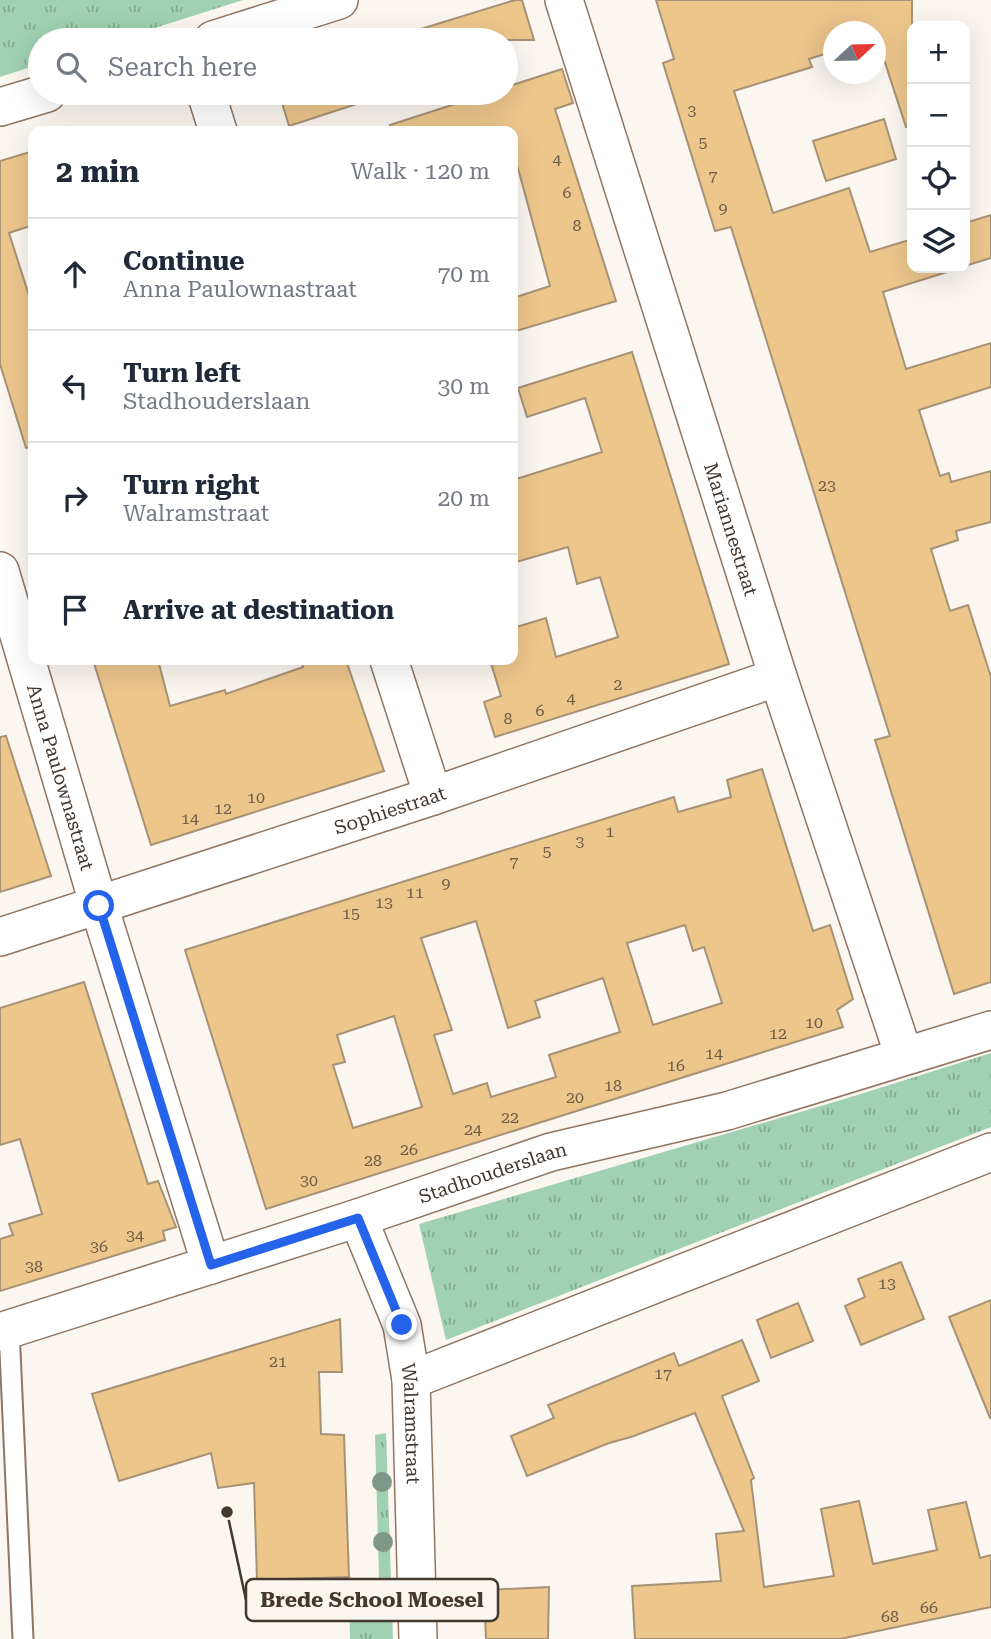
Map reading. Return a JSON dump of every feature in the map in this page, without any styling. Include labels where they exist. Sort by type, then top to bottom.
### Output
[{"type":"street","points":[[251,28],[339,0]]},
{"type":"street","name":"Mariannestraat","points":[[564,0],[778,677],[904,1056]]},
{"type":"street","points":[[0,107],[28,99]]},
{"type":"street","points":[[210,105],[216,126]]},
{"type":"street","name":"Anna Paulownastraat","points":[[0,571],[99,906],[211,1265]]},
{"type":"street","points":[[391,665],[433,796]]},
{"type":"street","name":"Sophiestraat","points":[[0,937],[433,796],[778,677]]},
{"type":"street","name":"Stadhouderslaan","points":[[4,1330],[358,1218],[551,1152],[727,1111],[991,1030]]},
{"type":"street","points":[[411,1380],[991,1152]]},
{"type":"street","name":"Walramstraat","points":[[358,1218],[402,1325],[411,1380],[418,1639]]},
{"type":"lane","points":[[4,1330],[23,1639]]},
{"type":"green space","points":[[0,0],[243,0],[155,28],[28,28],[28,68],[0,77]]},
{"type":"green space","points":[[991,1053],[991,1127],[446,1340],[419,1224]]},
{"type":"green space","points":[[386,1433],[393,1639],[350,1639],[349,1586],[379,1578],[375,1435]]},
{"type":"building","points":[[522,0],[534,40],[518,40],[518,28],[424,28]]},
{"type":"building","points":[[656,0],[912,0],[912,21],[907,21],[907,127],[886,66],[886,21],[823,21],[823,55],[809,59],[812,67],[734,91],[773,213],[849,188],[870,252],[907,241],[907,273],[944,273],[883,292],[906,369],[991,343],[991,387],[919,410],[940,476],[949,473],[951,482],[991,471],[991,522],[956,531],[958,540],[931,549],[950,611],[968,605],[991,677],[991,982],[954,994],[875,740],[890,736],[731,227],[715,231],[663,63],[674,59]]},
{"type":"building","points":[[562,69],[573,103],[555,109],[616,301],[518,330],[518,296],[550,286],[518,168],[518,126],[390,125],[452,105],[518,105],[518,83]]},
{"type":"building","points":[[283,105],[354,105],[289,126]]},
{"type":"building","points":[[884,119],[896,159],[826,181],[813,141]]},
{"type":"building","points":[[28,153],[28,227],[9,233],[28,292],[26,448],[0,364],[0,161]]},
{"type":"building","points":[[991,215],[991,258],[970,264],[970,221]]},
{"type":"building","points":[[632,352],[729,664],[495,737],[484,702],[501,696],[492,665],[518,665],[518,626],[546,618],[556,657],[618,637],[600,577],[577,584],[568,547],[518,562],[518,478],[602,452],[585,398],[527,417],[518,388]]},
{"type":"building","points":[[95,665],[159,665],[170,706],[225,690],[226,694],[302,665],[348,665],[384,771],[151,845]]},
{"type":"building","points":[[6,736],[51,876],[0,892],[0,737]]},
{"type":"building","points":[[762,769],[813,931],[830,925],[853,999],[837,1010],[843,1027],[266,1209],[185,950],[674,797],[678,812],[731,797],[727,780]],"holes":[[[476,921],[508,1028],[540,1017],[535,1001],[603,978],[620,1032],[549,1055],[556,1077],[491,1097],[487,1083],[453,1094],[434,1035],[452,1030],[421,938]],[[685,925],[693,951],[704,947],[722,1003],[653,1025],[627,943]],[[394,1016],[422,1107],[353,1128],[333,1065],[345,1062],[337,1035]]]},
{"type":"building","points":[[84,982],[148,1184],[158,1181],[176,1227],[163,1231],[165,1240],[0,1291],[0,1239],[13,1235],[9,1224],[42,1214],[20,1139],[0,1145],[0,1008]]},
{"type":"building","points":[[901,1262],[924,1319],[861,1345],[845,1306],[865,1297],[858,1279]]},
{"type":"building","points":[[991,1300],[991,1418],[990,1418],[949,1317]]},
{"type":"building","points":[[798,1303],[813,1341],[771,1358],[757,1320]]},
{"type":"building","points":[[340,1319],[342,1372],[319,1372],[321,1434],[344,1435],[349,1577],[257,1580],[254,1483],[218,1488],[211,1453],[119,1481],[92,1394]]},
{"type":"building","points":[[742,1340],[759,1381],[722,1396],[754,1478],[751,1480],[764,1587],[834,1576],[821,1509],[859,1501],[873,1564],[937,1550],[928,1510],[966,1502],[980,1558],[991,1555],[991,1607],[840,1639],[635,1639],[632,1586],[721,1581],[716,1534],[744,1531],[695,1413],[609,1443],[527,1476],[511,1436],[554,1418],[548,1405],[674,1353],[679,1366]]},
{"type":"building","points":[[549,1587],[548,1639],[486,1639],[484,1590]]},
{"type":"place","name":"Brede School Moesel","points":[[227,1512]]},
{"type":"route","points":[[99,906],[211,1265],[358,1218],[402,1325]]}]
